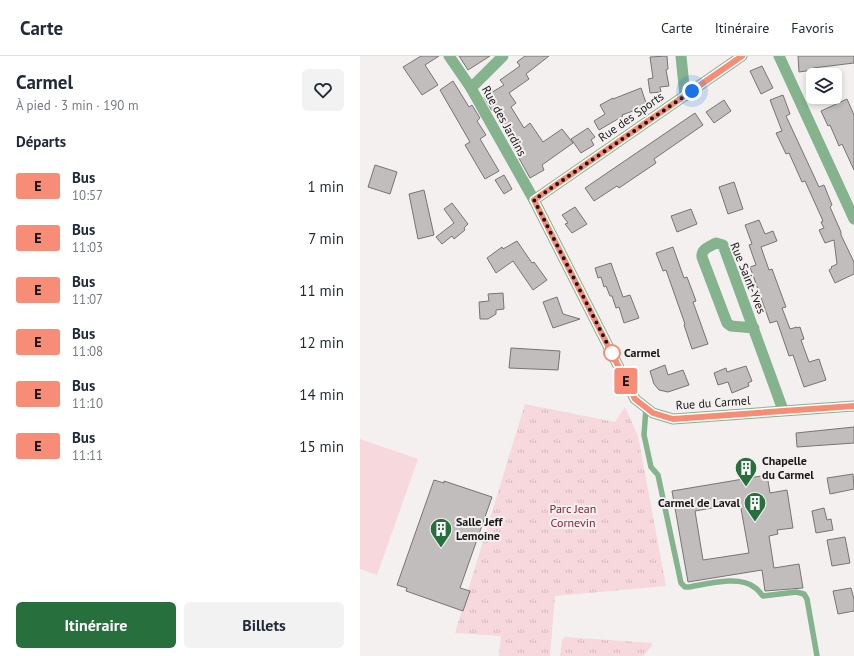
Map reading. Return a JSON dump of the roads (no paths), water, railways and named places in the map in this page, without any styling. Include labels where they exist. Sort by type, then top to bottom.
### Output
[{"type":"street","name":"Rue des Jardins","points":[[449,56],[471,88],[534,200]]},
{"type":"street","points":[[471,88],[502,56]]},
{"type":"street","points":[[681,56],[685,96]]},
{"type":"street","name":"Rue des Sports","points":[[534,200],[742,56]]},
{"type":"street","points":[[779,56],[854,219]]},
{"type":"street","name":"Rue du Carmel","points":[[534,200],[635,399],[653,413],[673,419],[854,406]]},
{"type":"street","name":"Rue Saint-Yves","points":[[754,328],[730,326],[727,323],[702,257],[704,250],[716,243],[723,244],[754,328],[783,410]]},
{"type":"lane","points":[[646,407],[644,435],[647,453],[651,467],[658,475],[682,583],[685,587],[689,587],[729,581],[743,582],[754,586],[763,596],[796,592],[804,594],[807,599],[817,656]]},
{"type":"place","name":"Carmel","points":[[612,353]]},
{"type":"place","name":"Chapelle du Carmel","points":[[746,488]]},
{"type":"place","name":"Carmel de Laval","points":[[755,522]]},
{"type":"place","name":"Salle Jeff Lemoine","points":[[441,548]]},
{"type":"park label","name":"Parc Jean Cornevin","points":[[573,516]]}]
